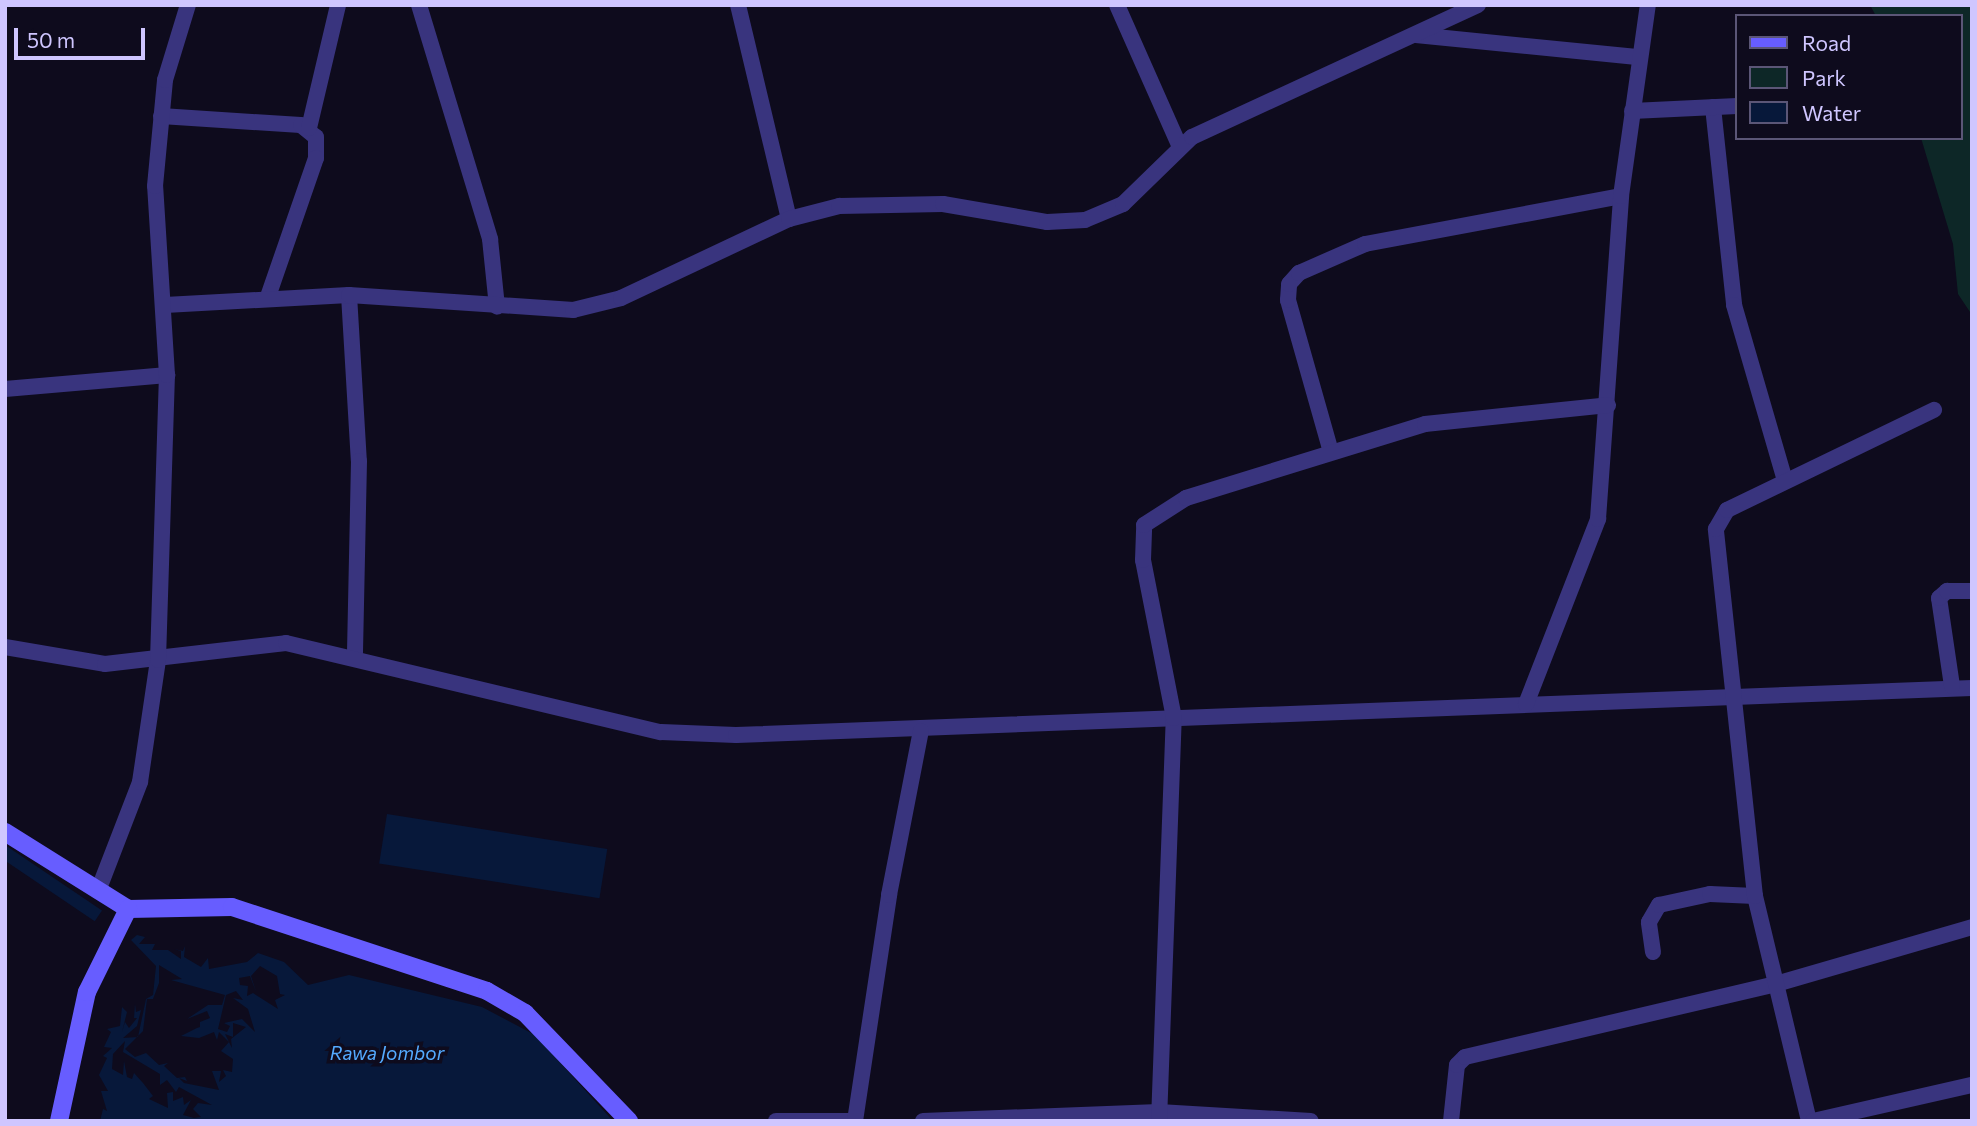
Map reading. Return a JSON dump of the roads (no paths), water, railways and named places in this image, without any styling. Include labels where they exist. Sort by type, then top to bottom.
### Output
[{"type":"street","points":[[98,891],[140,782],[158,660],[167,375],[155,205],[160,116],[173,48],[188,5]]},
{"type":"street","points":[[268,297],[317,154],[309,128],[338,5]]},
{"type":"street","points":[[419,5],[490,239],[497,307]]},
{"type":"street","points":[[738,5],[789,219]]},
{"type":"street","points":[[1117,5],[1179,145]]},
{"type":"street","points":[[164,305],[268,297],[349,295],[573,310],[603,304],[789,219],[839,206],[903,202],[1047,222],[1085,220],[1123,204],[1179,145],[1478,5]]},
{"type":"street","points":[[1526,705],[1593,540],[1608,405],[1621,196],[1637,57],[1648,5]]},
{"type":"street","points":[[1414,35],[1637,57]]},
{"type":"street","points":[[1632,111],[1736,106]]},
{"type":"street","points":[[1713,107],[1734,305],[1785,480]]},
{"type":"street","points":[[160,116],[309,128]]},
{"type":"street","points":[[1331,452],[1288,300],[1289,284],[1299,273],[1365,244],[1621,196]]},
{"type":"street","points":[[349,295],[359,461],[355,656]]},
{"type":"street","points":[[5,390],[167,375]]},
{"type":"street","points":[[1159,1117],[1174,718],[1143,560],[1144,525],[1186,498],[1331,452],[1469,416],[1608,405]]},
{"type":"street","points":[[1934,410],[1727,510],[1717,525],[1731,700],[1755,896],[1811,1121],[1972,1085]]},
{"type":"street","points":[[1952,686],[1940,598],[1947,591],[1972,591]]},
{"type":"street","points":[[5,648],[105,664],[158,660],[286,643],[355,656],[660,732],[921,731],[1174,718],[1731,700],[1952,686],[1972,688]]},
{"type":"street","points":[[855,1121],[889,895],[921,731]]},
{"type":"street","points":[[5,832],[128,909],[232,907],[487,991],[525,1013],[629,1121]]},
{"type":"street","points":[[1653,952],[1649,922],[1659,905],[1710,894],[1755,896]]},
{"type":"street","points":[[59,1121],[87,992],[128,909]]},
{"type":"street","points":[[1451,1121],[1457,1065],[1465,1057],[1776,985],[1972,927]]},
{"type":"street","points":[[923,1121],[1159,1117],[1311,1121]]},
{"type":"street","points":[[776,1121],[850,1121]]},
{"type":"water","points":[[387,814],[607,849],[599,898],[379,863]]},
{"type":"water","points":[[5,845],[102,910],[95,921],[5,861]]},
{"type":"water","name":"Rawa Jombor","points":[[137,935],[145,937],[139,944],[155,944],[152,950],[168,950],[181,959],[181,951],[174,949],[183,951],[185,946],[184,957],[201,967],[208,958],[209,969],[247,962],[258,953],[284,962],[308,985],[349,975],[482,1007],[535,1035],[613,1121],[100,1121],[103,1109],[107,1111],[101,1091],[108,1091],[99,1075],[107,1058],[103,1056],[112,1048],[104,1047],[111,1032],[107,1029],[120,1026],[122,1007],[127,1012],[122,1032],[125,1022],[129,1028],[137,1018],[134,1018],[135,1004],[136,1012],[141,1010],[137,1026],[123,1038],[137,1037],[125,1049],[135,1057],[146,1053],[159,1065],[168,1063],[164,1066],[177,1078],[185,1077],[187,1081],[179,1078],[184,1083],[219,1090],[212,1071],[221,1071],[219,1082],[226,1076],[223,1070],[232,1072],[233,1059],[221,1051],[229,1042],[219,1032],[217,1040],[214,1032],[199,1038],[181,1036],[197,1028],[175,1035],[200,1027],[200,1022],[210,1018],[207,1011],[187,1019],[208,1005],[222,1005],[225,995],[171,980],[182,979],[159,965],[159,983],[153,999],[147,999],[143,1031],[138,1036],[146,999],[153,995],[156,966],[131,940]],"holes":[[[260,966],[277,976],[280,994],[285,995],[275,1000],[278,1009],[253,993],[247,996],[248,986],[240,985],[239,978],[250,976],[256,992],[251,976]],[[236,991],[243,1000],[233,998],[248,1009],[255,1032],[242,1019],[224,1023],[230,1026],[227,1032],[218,1029],[226,995]],[[233,1023],[246,1027],[231,1039],[232,1048],[225,1034],[233,1037]],[[125,1041],[123,1052],[160,1074],[160,1085],[167,1080],[176,1092],[179,1087],[212,1105],[198,1103],[193,1109],[201,1117],[183,1115],[191,1100],[184,1105],[183,1097],[173,1101],[173,1092],[167,1093],[168,1108],[149,1099],[153,1096],[134,1073],[132,1079],[127,1077],[124,1061],[123,1075],[112,1069],[113,1054]]]}]
